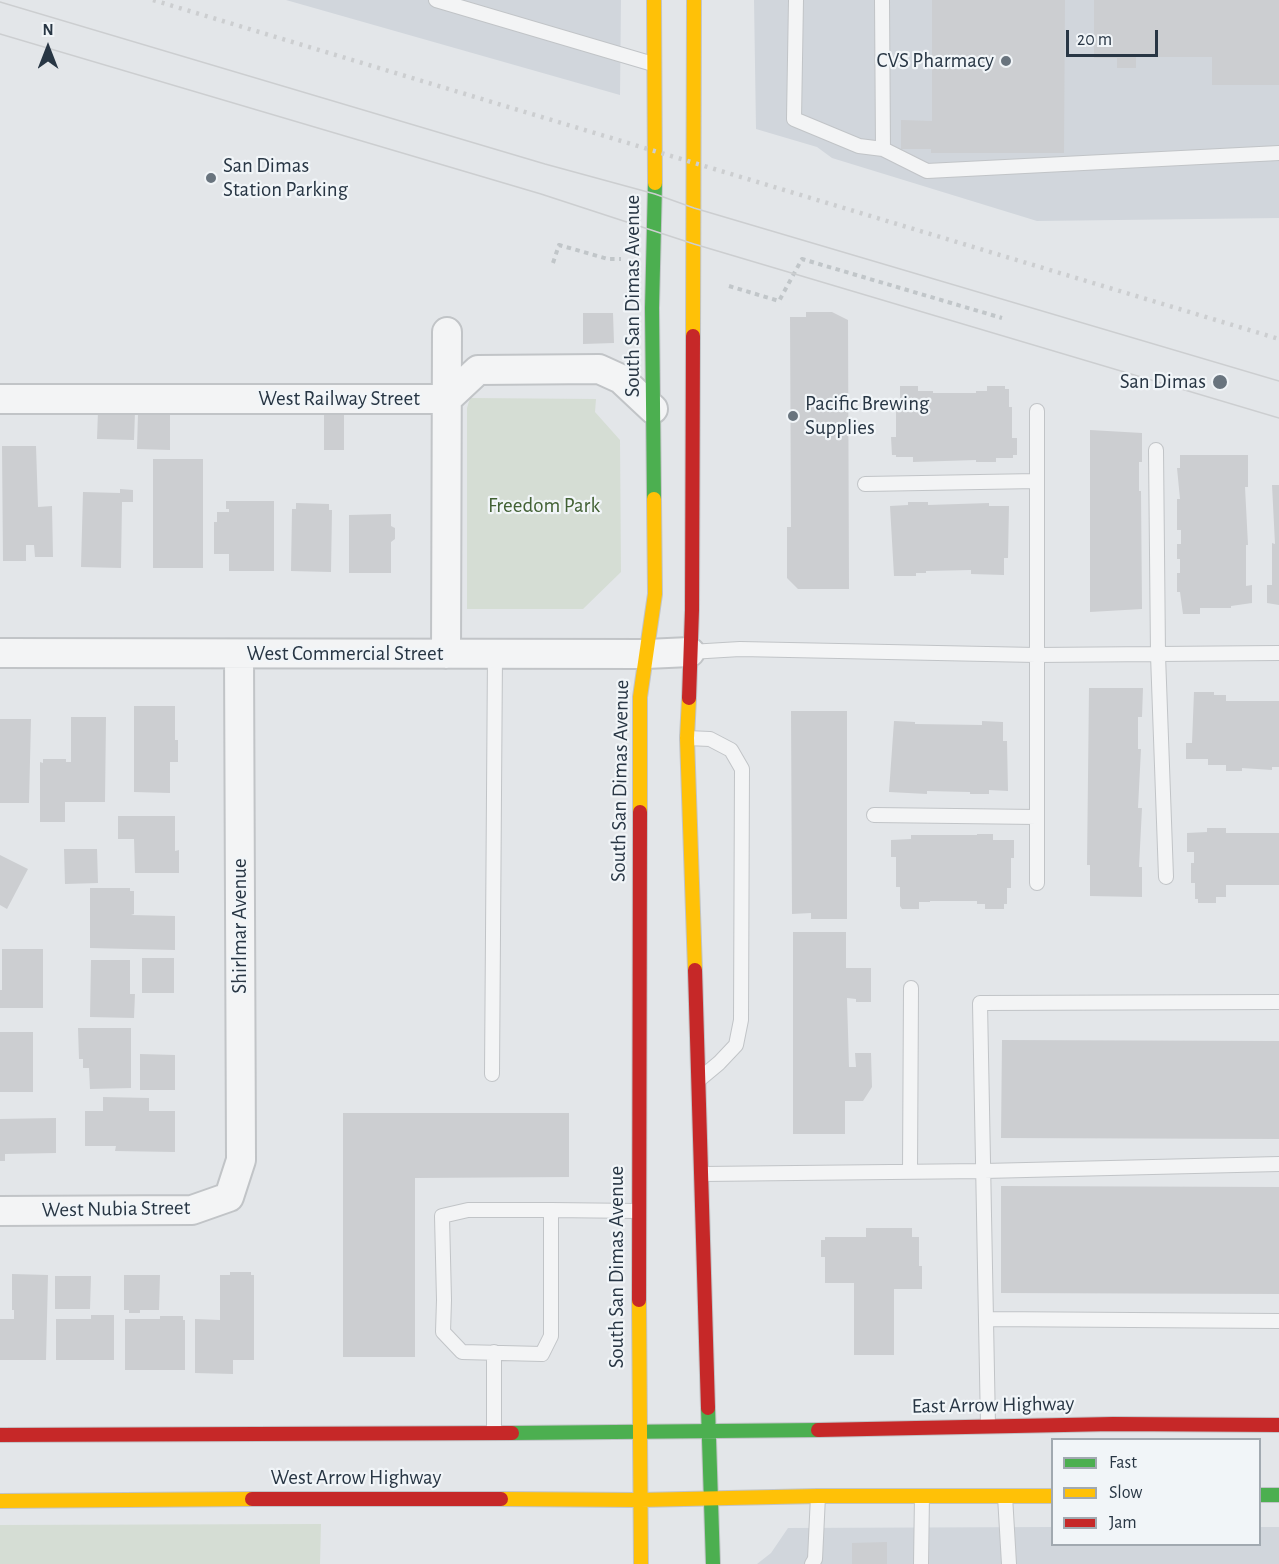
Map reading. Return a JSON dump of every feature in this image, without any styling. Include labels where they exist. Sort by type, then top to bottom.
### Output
[{"type":"street","name":"South San Dimas Avenue","points":[[641,1564],[638,1211],[640,696],[655,594],[654,0]]},
{"type":"street","points":[[694,0],[692,599],[687,738],[713,1564]]},
{"type":"street","points":[[446,654],[447,332]]},
{"type":"street","name":"West Railway Street","points":[[0,399],[447,399],[478,370],[599,369],[621,379],[653,409]]},
{"type":"street","name":"West Commercial Street","points":[[0,653],[646,654],[690,652]]},
{"type":"street","name":"Shirlmar Avenue","points":[[230,1197],[241,1160],[239,654]]},
{"type":"street","name":"West Nubia Street","points":[[0,1211],[192,1210],[230,1197]]},
{"type":"street","name":"East Arrow Highway","points":[[708,1432],[1113,1424],[1279,1425]]},
{"type":"street","points":[[0,1435],[708,1432]]},
{"type":"street","points":[[1261,1495],[1279,1495]]},
{"type":"street","points":[[712,1499],[818,1496],[1051,1496]]},
{"type":"street","name":"West Arrow Highway","points":[[0,1501],[340,1498],[712,1499]]},
{"type":"lane","points":[[436,0],[653,63]]},
{"type":"lane","points":[[796,0],[794,119],[859,146],[883,149],[927,171],[1279,153]]},
{"type":"lane","points":[[882,0],[883,149]]},
{"type":"lane","points":[[1037,411],[1037,883]]},
{"type":"lane","points":[[1156,450],[1158,655],[1166,877]]},
{"type":"lane","points":[[865,484],[1037,481]]},
{"type":"lane","points":[[690,652],[740,649],[1036,655],[1279,653]]},
{"type":"lane","points":[[492,1074],[495,654]]},
{"type":"lane","points":[[687,738],[710,739],[731,750],[742,769],[741,1020],[736,1045],[699,1079]]},
{"type":"lane","points":[[874,815],[1037,817]]},
{"type":"lane","points":[[910,1172],[911,988]]},
{"type":"lane","points":[[988,1426],[980,1003],[1279,1002]]},
{"type":"lane","points":[[702,1174],[984,1171],[1279,1164]]},
{"type":"lane","points":[[551,1210],[551,1336],[542,1354],[462,1352],[443,1332],[442,1216],[468,1210],[551,1210],[638,1211]]},
{"type":"lane","points":[[986,1319],[1279,1321]]},
{"type":"lane","points":[[494,1352],[494,1432]]},
{"type":"lane","points":[[812,1564],[815,1559],[818,1496]]},
{"type":"lane","points":[[921,1564],[922,1496]]},
{"type":"lane","points":[[1005,1496],[1009,1564]]},
{"type":"path","points":[[553,263],[559,245],[608,259],[626,259]]},
{"type":"path","points":[[729,286],[779,301],[802,259],[1002,318]]},
{"type":"shaded area","points":[[286,0],[621,0],[620,95]]},
{"type":"shaded area","points":[[754,0],[1279,0],[1279,218],[1037,221],[832,158],[817,147],[756,129]]},
{"type":"shaded area","points":[[1051,1527],[1051,1546],[1261,1546],[1261,1527],[1279,1527],[1279,1564],[757,1564],[771,1553],[788,1528]]},
{"type":"green space","name":"Freedom Park","points":[[470,398],[596,399],[595,412],[620,440],[621,572],[583,609],[467,609],[467,408]]},
{"type":"green space","points":[[321,1524],[320,1564],[0,1564],[0,1525]]},
{"type":"building","name":"CVS Pharmacy","points":[[932,0],[1065,0],[1064,153],[931,153],[931,149],[901,149],[901,120],[932,121]]},
{"type":"building","points":[[1094,0],[1279,0],[1279,85],[1212,85],[1212,57],[1136,57],[1136,68],[1117,68],[1117,58],[1094,58]]},
{"type":"building","points":[[806,312],[832,312],[848,320],[849,589],[798,589],[787,578],[787,527],[791,527],[790,317],[806,317]]},
{"type":"building","points":[[583,313],[613,313],[614,343],[583,344]]},
{"type":"building","points":[[900,386],[918,386],[918,391],[933,391],[933,393],[976,393],[976,391],[987,391],[987,386],[1005,386],[1005,389],[1009,389],[1009,407],[1012,407],[1012,438],[1017,438],[1017,455],[1013,455],[1013,458],[996,458],[996,462],[976,462],[976,460],[913,462],[913,457],[892,455],[891,437],[896,437],[896,406],[900,406]]},
{"type":"building","points":[[98,411],[135,412],[134,440],[97,439]]},
{"type":"building","points":[[138,413],[170,414],[170,450],[137,449]]},
{"type":"building","points":[[324,413],[344,414],[344,450],[324,450]]},
{"type":"building","points":[[1090,430],[1142,433],[1139,491],[1141,491],[1142,609],[1090,612]]},
{"type":"building","points":[[2,446],[36,446],[38,507],[52,506],[53,557],[35,557],[34,545],[26,545],[26,561],[3,561]]},
{"type":"building","points":[[1180,455],[1248,455],[1248,487],[1245,487],[1248,545],[1246,545],[1246,586],[1252,585],[1252,603],[1231,606],[1231,608],[1200,608],[1200,614],[1183,614],[1180,592],[1177,592],[1180,559],[1177,559],[1177,544],[1181,544],[1181,530],[1177,530],[1177,499],[1180,499],[1177,468],[1180,468]]},
{"type":"building","points":[[153,459],[203,459],[203,568],[153,568]]},
{"type":"building","points":[[1272,485],[1279,485],[1279,605],[1267,603],[1267,585],[1272,585],[1272,543],[1275,544]]},
{"type":"building","points":[[120,489],[133,490],[133,502],[122,502],[121,568],[81,567],[83,492],[120,493]]},
{"type":"building","points":[[226,501],[274,501],[274,571],[229,571],[229,554],[214,554],[214,522],[217,522],[217,512],[229,512],[229,509],[226,509]]},
{"type":"building","points":[[908,502],[928,502],[928,505],[989,503],[989,506],[1009,506],[1008,558],[1004,558],[1004,575],[971,574],[971,570],[926,571],[926,573],[916,573],[916,576],[894,576],[890,506],[908,505]]},
{"type":"building","points":[[296,503],[329,504],[329,510],[332,510],[331,572],[291,571],[292,509],[296,509]]},
{"type":"building","points":[[391,514],[391,526],[395,528],[395,539],[391,542],[391,573],[349,573],[349,515]]},
{"type":"building","points":[[1089,688],[1143,688],[1142,717],[1138,717],[1138,749],[1141,749],[1138,808],[1142,808],[1139,867],[1142,867],[1142,897],[1090,896],[1090,865],[1087,865]]},
{"type":"building","points":[[1194,692],[1214,692],[1214,695],[1226,695],[1226,701],[1279,701],[1279,767],[1272,767],[1272,770],[1242,768],[1242,771],[1226,771],[1226,765],[1208,765],[1208,759],[1186,759],[1186,743],[1192,743]]},
{"type":"building","points":[[134,706],[175,706],[175,740],[178,740],[178,762],[170,762],[170,793],[134,792]]},
{"type":"building","points":[[791,711],[847,711],[847,919],[811,919],[811,913],[792,914]]},
{"type":"building","points":[[71,717],[106,717],[105,802],[65,802],[65,822],[40,822],[40,762],[43,763],[43,759],[66,759],[66,762],[71,762]]},
{"type":"building","points":[[0,719],[31,719],[29,803],[0,803]]},
{"type":"building","points":[[894,721],[915,722],[915,724],[982,725],[982,721],[1003,722],[1003,741],[1007,741],[1008,791],[989,790],[989,794],[889,792]]},
{"type":"building","points":[[118,816],[175,816],[175,851],[179,850],[179,873],[135,873],[134,839],[118,839]]},
{"type":"building","points":[[1207,828],[1226,828],[1226,833],[1279,833],[1279,885],[1226,885],[1226,897],[1216,897],[1216,903],[1198,903],[1198,899],[1195,899],[1195,883],[1191,883],[1191,863],[1194,863],[1194,852],[1187,852],[1187,833],[1207,832]]},
{"type":"building","points":[[993,834],[993,840],[1014,840],[1014,858],[1011,858],[1011,888],[1007,888],[1007,904],[1004,904],[1004,909],[985,909],[985,904],[977,904],[977,901],[930,901],[919,902],[919,909],[902,909],[900,887],[896,887],[896,857],[891,857],[891,840],[911,839],[911,835]]},
{"type":"building","points":[[64,849],[97,849],[98,883],[65,884]]},
{"type":"building","points":[[0,855],[28,869],[7,909],[0,905]]},
{"type":"building","points":[[90,888],[130,888],[130,891],[134,891],[134,914],[131,915],[175,916],[175,950],[90,948]]},
{"type":"building","points":[[793,932],[846,932],[846,968],[871,968],[871,1002],[856,1002],[856,999],[847,998],[849,1067],[856,1067],[855,1053],[871,1053],[872,1087],[863,1101],[845,1101],[845,1134],[793,1134]]},
{"type":"building","points":[[2,949],[43,949],[43,1008],[0,1008]]},
{"type":"building","points":[[142,958],[174,958],[174,993],[142,993]]},
{"type":"building","points":[[91,960],[130,960],[130,994],[135,994],[134,1018],[90,1017]]},
{"type":"building","points":[[78,1028],[131,1028],[131,1088],[90,1089],[89,1068],[83,1068],[83,1059],[79,1059]]},
{"type":"building","points":[[0,1032],[33,1032],[33,1092],[0,1092]]},
{"type":"building","points":[[1002,1040],[1279,1041],[1279,1139],[1001,1138]]},
{"type":"building","points":[[140,1054],[175,1055],[175,1090],[140,1090]]},
{"type":"building","points":[[103,1097],[149,1098],[149,1111],[175,1111],[175,1152],[115,1151],[116,1146],[85,1146],[85,1111],[103,1111]]},
{"type":"building","points":[[343,1113],[569,1113],[569,1177],[415,1178],[415,1357],[343,1357]]},
{"type":"building","points":[[56,1118],[56,1153],[5,1154],[5,1161],[0,1161],[0,1119]]},
{"type":"building","points":[[1001,1186],[1279,1187],[1279,1294],[1001,1293]]},
{"type":"building","points":[[866,1228],[912,1228],[912,1237],[919,1237],[922,1289],[894,1289],[894,1355],[854,1355],[854,1283],[825,1283],[825,1257],[821,1257],[821,1240],[825,1240],[825,1237],[866,1237]]},
{"type":"building","points":[[230,1272],[251,1272],[251,1275],[254,1275],[254,1360],[233,1360],[233,1374],[195,1373],[195,1319],[220,1320],[220,1275],[230,1275]]},
{"type":"building","points":[[12,1274],[48,1275],[46,1360],[0,1360],[0,1319],[14,1319]]},
{"type":"building","points":[[124,1275],[160,1275],[159,1310],[140,1310],[140,1313],[129,1313],[129,1310],[124,1310]]},
{"type":"building","points":[[55,1276],[91,1276],[90,1309],[55,1309]]},
{"type":"building","points":[[91,1315],[114,1315],[114,1360],[56,1360],[56,1319],[91,1319]]},
{"type":"building","points":[[160,1316],[183,1316],[185,1320],[185,1370],[125,1370],[125,1319],[160,1319]]},
{"type":"building","points":[[887,1542],[887,1564],[852,1564],[852,1543]]},
{"type":"tram line","points":[[0,2],[545,164],[655,194],[694,208],[1279,381]]},
{"type":"tram line","points":[[0,34],[541,194],[694,244],[1279,418]]},
{"type":"railway","points":[[153,0],[1279,339]]},
{"type":"traffic: fast","points":[[654,499],[652,308],[655,183]]},
{"type":"traffic: fast","points":[[708,1408],[713,1564]]},
{"type":"traffic: fast","points":[[512,1433],[818,1430]]},
{"type":"traffic: fast","points":[[1261,1495],[1279,1495]]},
{"type":"traffic: slow","points":[[654,0],[655,183]]},
{"type":"traffic: slow","points":[[693,336],[694,0]]},
{"type":"traffic: slow","points":[[640,812],[640,697],[655,594],[654,499]]},
{"type":"traffic: slow","points":[[689,698],[687,738],[695,970]]},
{"type":"traffic: slow","points":[[639,1300],[641,1564]]},
{"type":"traffic: slow","points":[[501,1499],[1051,1496]]},
{"type":"traffic: slow","points":[[0,1501],[252,1499]]},
{"type":"traffic: jam","points":[[689,698],[692,610],[693,336]]},
{"type":"traffic: jam","points":[[639,1300],[640,812]]},
{"type":"traffic: jam","points":[[695,970],[708,1408]]},
{"type":"traffic: jam","points":[[818,1430],[1113,1424],[1279,1425]]},
{"type":"traffic: jam","points":[[0,1435],[512,1433]]},
{"type":"traffic: jam","points":[[252,1499],[501,1499]]},
{"type":"place","name":"CVS Pharmacy","points":[[1006,61]]},
{"type":"place","name":"San Dimas Station Parking","points":[[211,178]]},
{"type":"place","name":"San Dimas","points":[[1220,382]]},
{"type":"place","name":"Pacific Brewing Supplies","points":[[793,416]]}]
